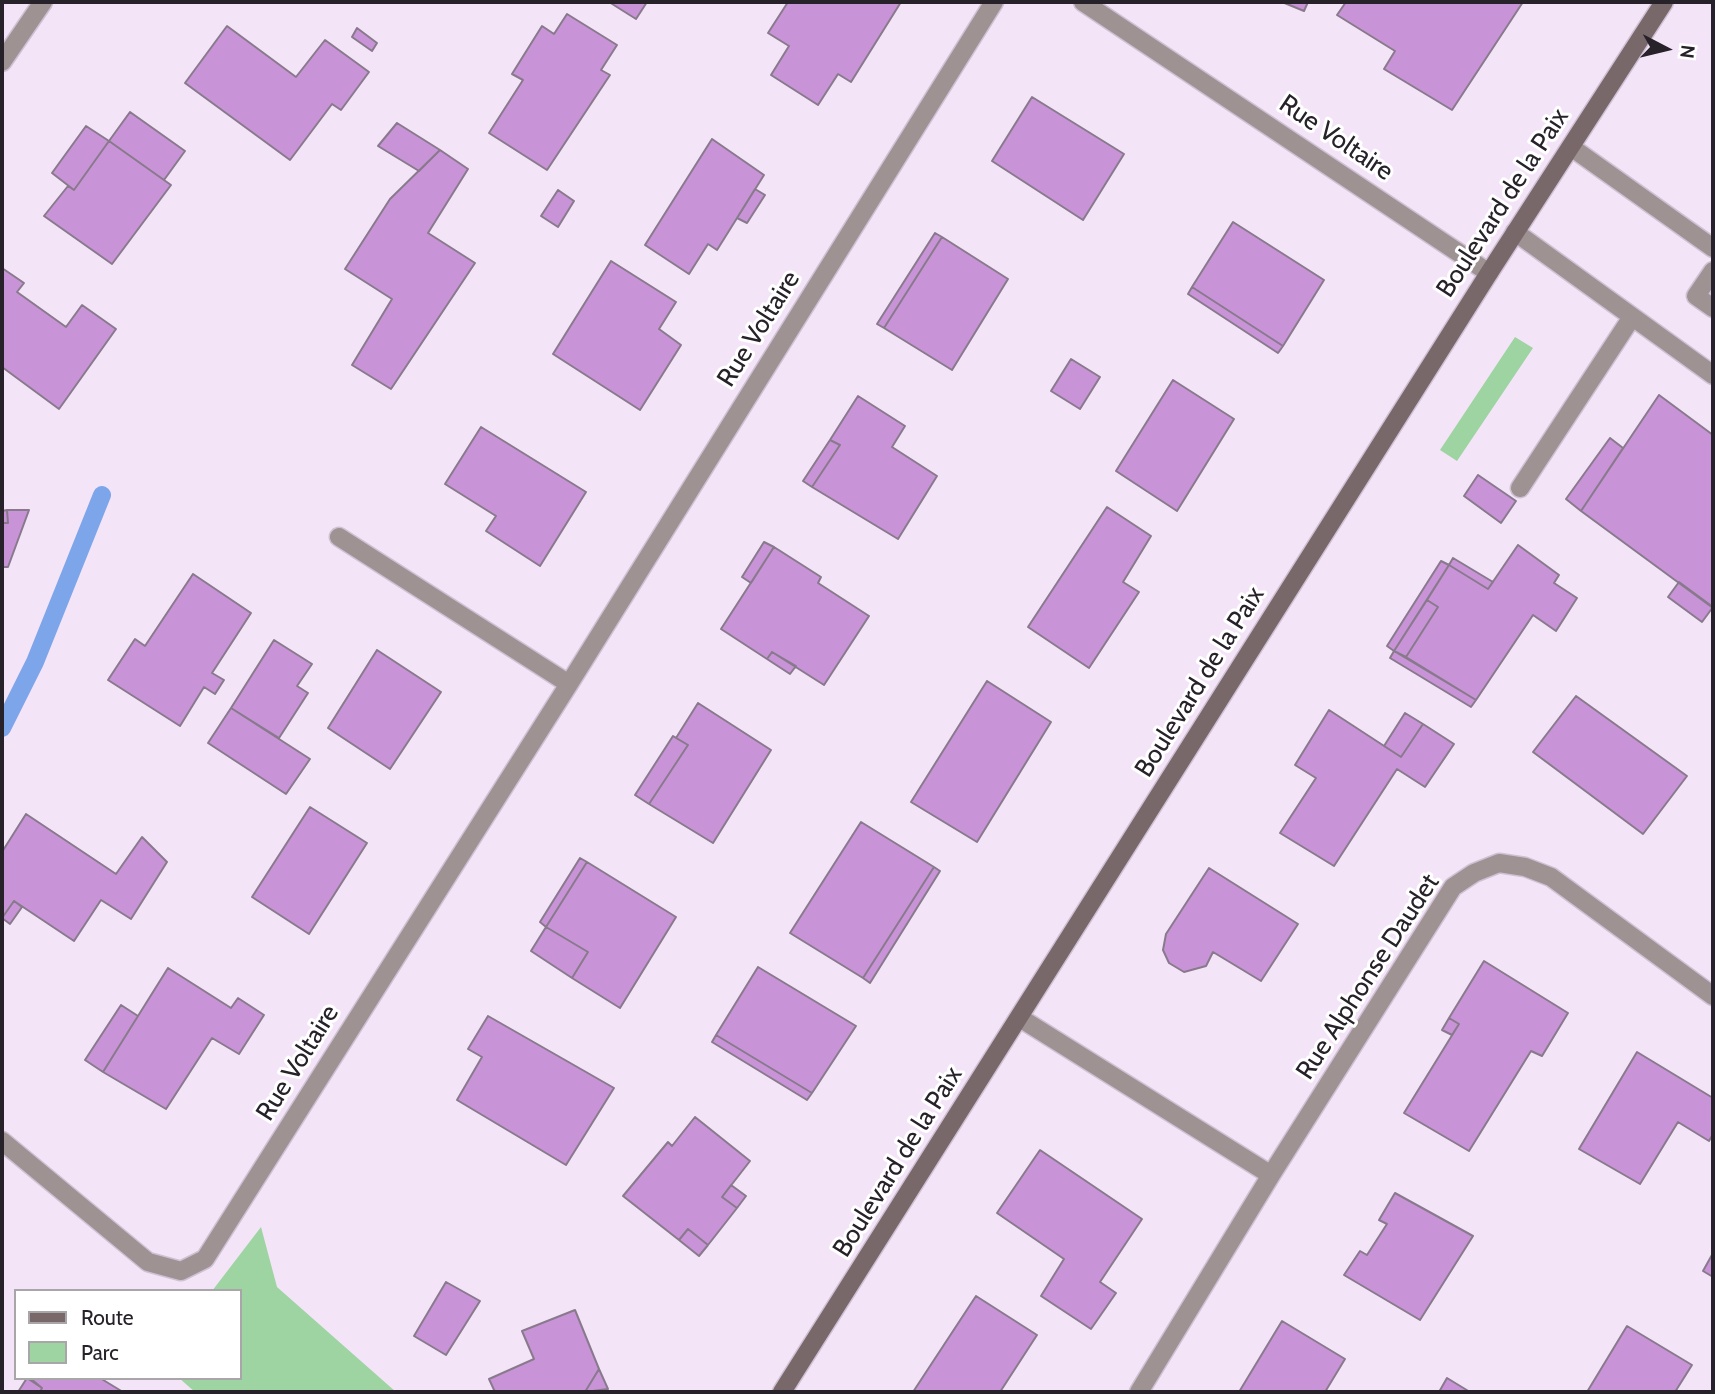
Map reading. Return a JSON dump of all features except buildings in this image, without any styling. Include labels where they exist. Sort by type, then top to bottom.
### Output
[{"type":"main road","name":"Boulevard de la Paix","points":[[782,1392],[1515,232],[1664,2]]},
{"type":"street","points":[[2,62],[43,2]]},
{"type":"street","name":"Rue Voltaire","points":[[2,1141],[148,1262],[181,1271],[205,1259],[569,684],[993,2]]},
{"type":"street","name":"Rue Voltaire","points":[[1083,2],[1489,273]]},
{"type":"street","points":[[1571,147],[1713,248]]},
{"type":"street","points":[[1515,232],[1713,375]]},
{"type":"street","points":[[1713,271],[1696,296],[1713,308]]},
{"type":"street","points":[[1520,488],[1632,317]]},
{"type":"street","points":[[339,537],[569,684]]},
{"type":"street","name":"Rue Alphonse Daudet","points":[[1139,1392],[1271,1174],[1454,887],[1474,873],[1499,863],[1524,867],[1551,877],[1713,996]]},
{"type":"street","points":[[1020,1018],[1271,1174]]},
{"type":"green space","points":[[1515,337],[1533,348],[1457,461],[1440,450]]},
{"type":"green space","points":[[261,1227],[277,1287],[396,1392],[195,1392],[181,1380],[242,1380],[242,1289],[214,1289]]},
{"type":"waterway","points":[[2,728],[35,662],[102,495]]}]
